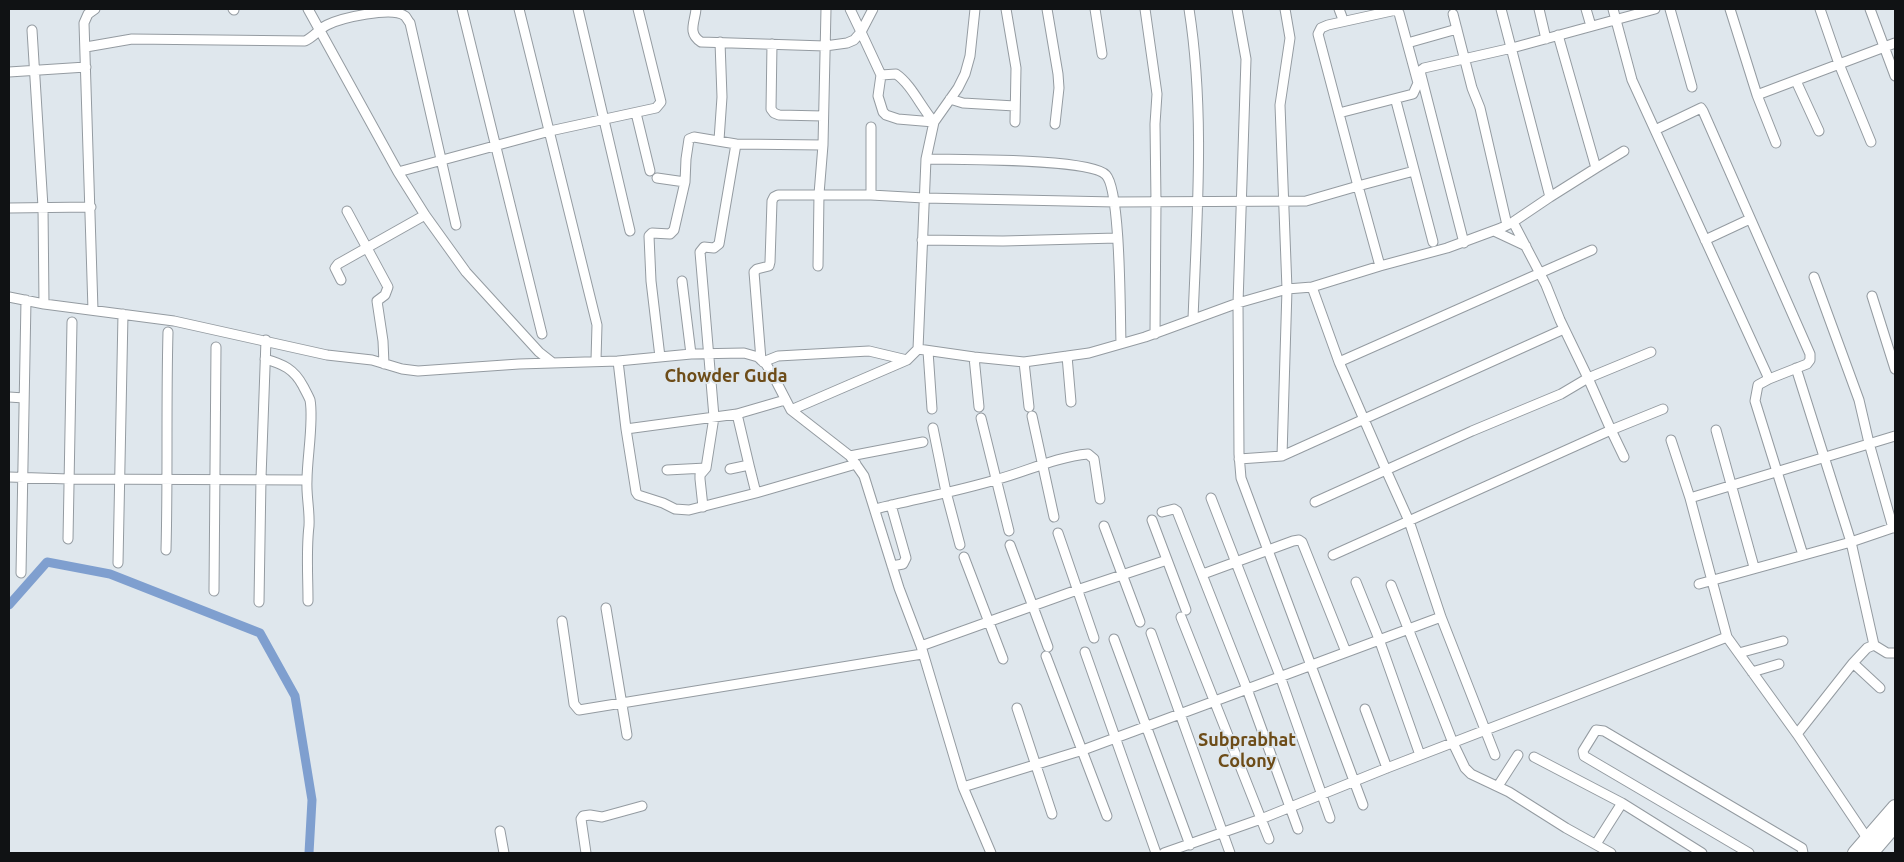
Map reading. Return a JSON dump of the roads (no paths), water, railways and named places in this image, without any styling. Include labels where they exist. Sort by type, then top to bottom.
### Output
[{"type":"highway","points":[[1871,847],[1895,807]]},
{"type":"highway","points":[[1855,853],[1871,847],[1895,825]]},
{"type":"street","points":[[308,9],[398,172],[426,215],[466,272],[539,352],[553,363]]},
{"type":"street","points":[[462,9],[542,334]]},
{"type":"street","points":[[519,9],[597,325],[596,360]]},
{"type":"street","points":[[578,9],[630,231]]},
{"type":"street","points":[[398,172],[550,131],[656,108],[661,102],[638,9]]},
{"type":"street","points":[[696,9],[692,29],[693,35],[701,42],[825,46],[847,43],[854,40],[861,32],[873,9]]},
{"type":"street","points":[[818,266],[826,9]]},
{"type":"street","points":[[850,9],[881,75],[878,96],[883,112],[898,119],[934,122]]},
{"type":"street","points":[[932,409],[923,350],[922,240],[926,159],[934,122],[965,74],[970,56],[975,9]]},
{"type":"street","points":[[1006,9],[1016,68],[1015,122]]},
{"type":"street","points":[[1047,9],[1059,81],[1055,124]]},
{"type":"street","points":[[1095,9],[1102,54]]},
{"type":"street","points":[[1145,9],[1157,94],[1155,124],[1155,334]]},
{"type":"street","points":[[1189,9],[1195,46],[1198,109],[1198,201],[1193,319]]},
{"type":"street","points":[[1237,9],[1246,59],[1238,303],[1239,459],[1242,482],[1312,664],[1363,805]]},
{"type":"street","points":[[1282,456],[1286,289],[1280,105],[1290,38],[1285,9]]},
{"type":"street","points":[[1501,9],[1550,197]]},
{"type":"street","points":[[1539,9],[1546,39]]},
{"type":"street","points":[[1586,9],[1591,26]]},
{"type":"street","points":[[1612,9],[1632,80],[1768,379]]},
{"type":"street","points":[[1464,243],[1420,71],[1424,68],[1512,48],[1655,9]]},
{"type":"street","points":[[1670,9],[1692,87]]},
{"type":"street","points":[[1730,9],[1757,95],[1776,143]]},
{"type":"street","points":[[1820,9],[1839,64],[1871,142]]},
{"type":"street","points":[[1870,9],[1895,76]]},
{"type":"street","points":[[91,10],[84,23],[93,310]]},
{"type":"street","points":[[1338,112],[1413,94],[1416,90],[1418,83],[1399,13],[1396,10],[1321,28],[1318,34],[1320,46],[1358,186],[1380,266]]},
{"type":"street","points":[[86,47],[132,39],[305,41],[315,36],[320,30],[340,20],[379,12],[395,13],[406,17],[410,23],[456,225]]},
{"type":"street","points":[[1453,14],[1510,223],[1526,246],[1540,273],[1624,458]]},
{"type":"street","points":[[1411,42],[1457,29]]},
{"type":"street","points":[[32,30],[44,207],[44,304]]},
{"type":"street","points":[[1558,35],[1596,168]]},
{"type":"street","points":[[719,140],[722,97],[720,42]]},
{"type":"street","points":[[1757,95],[1796,82],[1895,43]]},
{"type":"street","points":[[772,44],[771,109],[774,113],[780,115],[823,116]]},
{"type":"street","points":[[9,72],[86,68]]},
{"type":"street","points":[[881,75],[896,74],[904,80],[934,122]]},
{"type":"street","points":[[1796,82],[1819,131]]},
{"type":"street","points":[[950,99],[963,103],[1015,106]]},
{"type":"street","points":[[1396,101],[1433,242]]},
{"type":"street","points":[[1655,130],[1701,108],[1810,354],[1810,360],[1758,385],[1755,401],[1802,555]]},
{"type":"street","points":[[636,113],[650,172]]},
{"type":"street","points":[[871,127],[872,195]]},
{"type":"street","points":[[660,357],[651,281],[649,236],[652,233],[670,234],[674,230],[685,182],[686,159],[690,140],[694,137],[736,144],[823,146]]},
{"type":"street","points":[[703,508],[700,475],[706,468],[714,417],[700,252],[704,247],[714,248],[719,244],[736,144]]},
{"type":"street","points":[[791,410],[906,360],[923,350],[1024,362],[1089,353],[1155,334],[1238,303],[1286,289],[1312,287],[1464,243],[1510,223],[1624,151]]},
{"type":"street","points":[[926,159],[1055,162],[1083,166],[1105,173],[1111,182],[1115,202],[1121,343]]},
{"type":"street","points":[[991,853],[963,787],[922,650],[892,566],[864,476],[853,460],[791,410],[776,381],[762,361],[754,272],[769,266],[770,262],[772,199],[778,195],[819,194],[1115,202],[1306,201],[1414,171]]},
{"type":"street","points":[[657,178],[685,182]]},
{"type":"street","points":[[9,208],[91,207]]},
{"type":"street","points":[[347,211],[388,287],[385,295],[377,301],[383,340],[384,364]]},
{"type":"street","points":[[341,280],[335,268],[336,266],[426,215]]},
{"type":"street","points":[[1705,240],[1750,219]]},
{"type":"street","points":[[1494,231],[1526,246]]},
{"type":"street","points":[[922,240],[1003,241],[1117,238]]},
{"type":"street","points":[[1339,362],[1592,250]]},
{"type":"street","points":[[1699,584],[1754,567],[1851,542],[1894,528],[1869,443],[1859,400],[1814,277]]},
{"type":"street","points":[[682,280],[691,354]]},
{"type":"street","points":[[1312,287],[1339,362],[1409,520],[1441,616],[1495,755]]},
{"type":"street","points":[[1872,296],[1895,369]]},
{"type":"street","points":[[9,297],[44,304],[174,321],[328,355],[372,360],[418,371],[596,360],[618,361],[691,354],[744,353],[762,361],[778,356],[870,351],[906,360]]},
{"type":"street","points":[[22,573],[26,300]]},
{"type":"street","points":[[118,562],[123,314]]},
{"type":"street","points":[[68,539],[72,322]]},
{"type":"street","points":[[1239,459],[1282,456],[1564,329]]},
{"type":"street","points":[[166,550],[168,332]]},
{"type":"street","points":[[259,602],[260,478],[266,340]]},
{"type":"street","points":[[214,591],[216,347]]},
{"type":"street","points":[[1315,502],[1472,431],[1561,394],[1588,378],[1650,352]]},
{"type":"street","points":[[1067,356],[1071,402]]},
{"type":"street","points":[[974,357],[979,407]]},
{"type":"street","points":[[264,359],[279,362],[290,368],[300,380],[310,399],[311,411],[306,480],[309,525],[306,535],[309,546],[308,601]]},
{"type":"street","points":[[618,361],[633,481],[638,495],[663,502],[675,509],[703,508],[756,493],[853,460],[923,442]]},
{"type":"street","points":[[1024,362],[1030,412],[1054,517]]},
{"type":"street","points":[[1796,368],[1851,542],[1874,645],[1887,653],[1895,653]]},
{"type":"street","points":[[9,398],[24,398]]},
{"type":"street","points":[[626,429],[737,414],[785,400]]},
{"type":"street","points":[[1333,555],[1663,409]]},
{"type":"street","points":[[737,414],[756,493]]},
{"type":"street","points":[[981,418],[1008,531]]},
{"type":"street","points":[[933,428],[946,492],[960,545]]},
{"type":"street","points":[[1716,430],[1754,567]]},
{"type":"street","points":[[1690,498],[1895,436]]},
{"type":"street","points":[[1671,440],[1690,498],[1727,637],[1797,734],[1871,847]]},
{"type":"street","points":[[875,509],[996,480],[1042,464],[1076,455],[1088,454],[1092,456],[1100,499]]},
{"type":"street","points":[[730,469],[749,465]]},
{"type":"street","points":[[667,470],[706,468]]},
{"type":"street","points":[[9,477],[69,479],[260,478],[306,480]]},
{"type":"street","points":[[1211,498],[1280,676],[1330,818]]},
{"type":"street","points":[[891,505],[906,558],[903,564],[892,566]]},
{"type":"street","points":[[1162,512],[1174,509],[1177,511],[1247,689],[1298,829]]},
{"type":"street","points":[[1152,520],[1215,702],[1269,839]]},
{"type":"street","points":[[1104,526],[1140,622]]},
{"type":"street","points":[[1058,534],[1094,638]]},
{"type":"street","points":[[1202,574],[1293,541],[1302,542],[1346,652]]},
{"type":"street","points":[[1010,545],[1107,816]]},
{"type":"street","points":[[964,557],[1002,659]]},
{"type":"street","points":[[562,621],[574,704],[577,709],[583,710],[922,650],[988,622],[1167,560]]},
{"type":"street","points":[[1356,582],[1379,639],[1420,755]]},
{"type":"street","points":[[1391,586],[1460,760],[1472,774],[1498,786],[1611,853]]},
{"type":"street","points":[[606,608],[627,735]]},
{"type":"street","points":[[963,787],[1083,750],[1441,616]]},
{"type":"street","points":[[1150,633],[1224,832],[1230,853]]},
{"type":"street","points":[[1164,853],[1261,818],[1354,780],[1727,637]]},
{"type":"street","points":[[1114,639],[1190,844]]},
{"type":"street","points":[[1739,653],[1783,641]]},
{"type":"street","points":[[1797,734],[1853,663],[1867,648],[1874,645]]},
{"type":"street","points":[[1086,652],[1156,853]]},
{"type":"street","points":[[1853,663],[1880,688]]},
{"type":"street","points":[[1752,672],[1779,664]]},
{"type":"street","points":[[1017,708],[1052,814]]},
{"type":"street","points":[[1364,708],[1387,768]]},
{"type":"street","points":[[1749,853],[1584,756],[1583,751],[1596,730],[1604,731],[1786,838],[1802,848],[1803,853]]},
{"type":"street","points":[[1498,786],[1518,754]]},
{"type":"street","points":[[1534,757],[1622,803],[1702,853]]},
{"type":"street","points":[[1596,844],[1622,803]]},
{"type":"street","points":[[586,853],[581,820],[583,816],[602,816],[642,806]]},
{"type":"street","points":[[500,831],[504,853]]},
{"type":"waterway","points":[[9,605],[47,562],[110,574],[260,633],[295,696],[312,800],[309,853]]},
{"type":"district","name":"Chowder Guda","points":[[726,376]]},
{"type":"district","name":"Subprabhat Colony","points":[[1247,750]]}]
